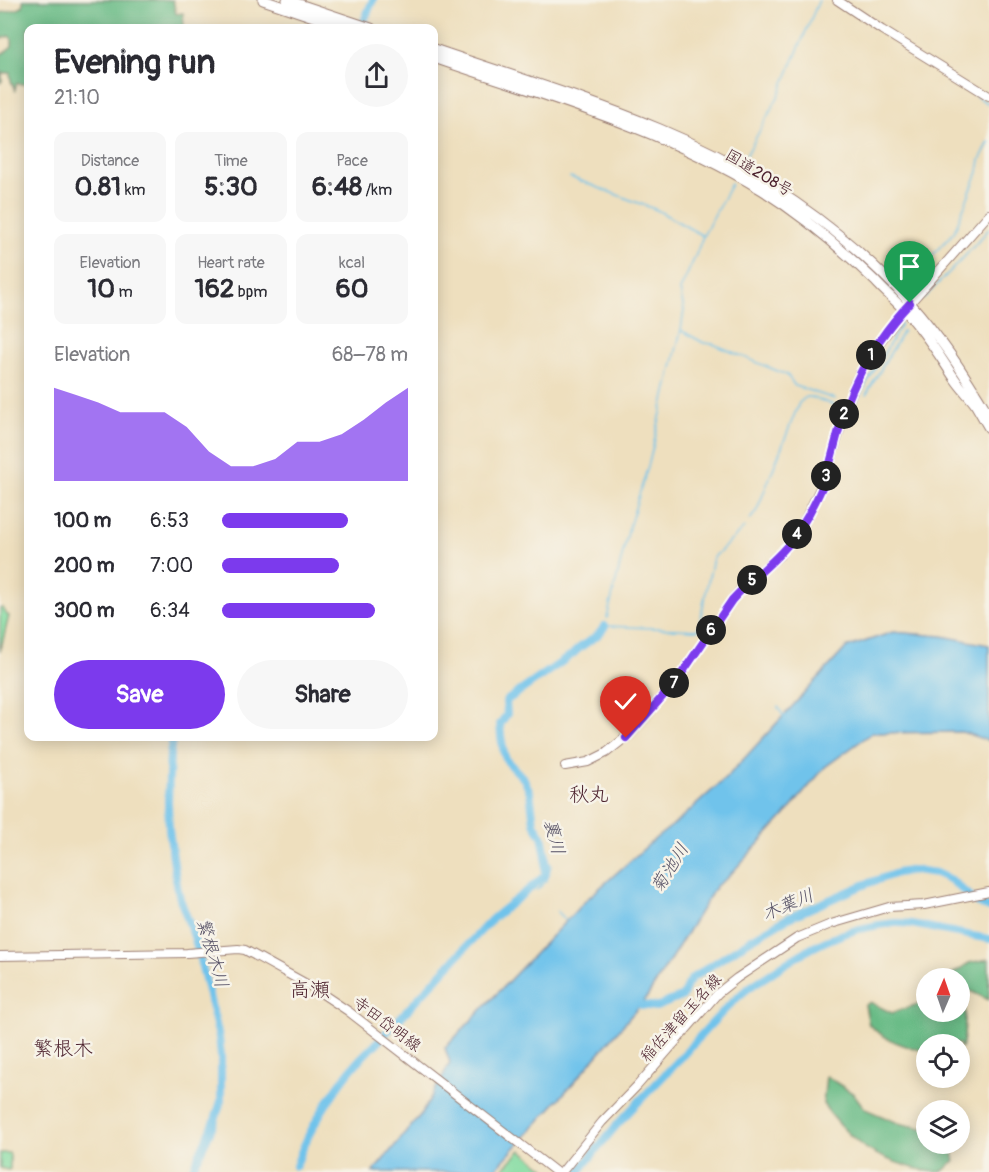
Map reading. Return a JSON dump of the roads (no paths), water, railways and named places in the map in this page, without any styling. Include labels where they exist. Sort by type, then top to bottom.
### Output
[{"type":"highway","points":[[263,0],[334,24]]},
{"type":"highway","points":[[286,0],[358,24]]},
{"type":"highway","name":"国道208号","points":[[438,50],[603,106],[662,129],[736,166],[779,191],[865,258],[907,307],[989,428]]},
{"type":"highway","name":"国道208号","points":[[438,59],[598,114],[690,152],[774,198],[842,249],[935,333],[967,378],[989,415]]},
{"type":"highway","points":[[967,378],[989,407]]},
{"type":"highway","points":[[963,391],[989,435]]},
{"type":"main road","points":[[837,0],[989,96]]},
{"type":"main road","points":[[565,766],[588,762],[606,753],[626,738],[678,679],[742,588],[778,558],[793,539],[802,526],[826,476],[855,382],[875,348],[907,307],[989,214]]},
{"type":"main road","name":"稲佐津留玉名線","points":[[562,1172],[602,1122],[637,1086],[718,993],[736,978],[797,938],[831,924],[890,907],[924,905],[989,892]]},
{"type":"main road","name":"寺田岱明線","points":[[0,957],[189,953],[238,949],[256,955],[317,990],[376,1032],[555,1171]]},
{"type":"water","name":"菊池川","points":[[893,632],[942,636],[989,645],[989,741],[962,732],[872,733],[825,767],[785,815],[727,878],[716,886],[647,997],[493,1172],[373,1172],[422,1113],[450,1063],[445,1048],[585,901],[728,776],[846,648]]},
{"type":"waterway","name":"繁根木川","points":[[363,24],[373,0]]},
{"type":"waterway","points":[[746,156],[779,95],[819,0]]},
{"type":"waterway","points":[[970,90],[989,104]]},
{"type":"waterway","points":[[906,281],[912,278],[954,232],[978,172],[980,160],[989,142]]},
{"type":"waterway","points":[[570,177],[657,210],[703,236]]},
{"type":"waterway","points":[[607,618],[630,524],[649,463],[681,330],[684,310],[680,290],[703,236],[731,184]]},
{"type":"waterway","points":[[923,299],[989,229]]},
{"type":"waterway","points":[[854,405],[900,326],[900,322]]},
{"type":"waterway","points":[[682,331],[704,343],[713,344],[787,375],[795,386],[835,399]]},
{"type":"waterway","points":[[866,395],[903,331]]},
{"type":"waterway","points":[[750,520],[757,510],[799,403],[806,397],[811,397],[842,408]]},
{"type":"waterway","points":[[698,630],[713,558],[744,528]]},
{"type":"waterway","name":"裏川","points":[[375,1045],[491,920],[545,875],[546,857],[542,836],[534,823],[530,792],[524,779],[507,761],[500,724],[507,714],[506,701],[573,654],[599,634],[605,626]]},
{"type":"waterway","points":[[606,626],[698,630]]},
{"type":"waterway","points":[[778,707],[784,717]]},
{"type":"waterway","name":"繁根木川","points":[[172,741],[168,802],[169,830],[177,885],[195,939],[219,1037],[221,1056],[221,1101],[214,1123],[191,1172]]},
{"type":"waterway","name":"裏川","points":[[537,890],[547,880],[551,865],[546,857]]},
{"type":"waterway","name":"木葉川","points":[[632,1001],[656,1007],[683,996],[692,978],[788,918],[897,873],[915,870],[936,873],[951,880],[976,902],[989,908]]},
{"type":"waterway","points":[[557,911],[566,920]]},
{"type":"waterway","points":[[579,1172],[616,1126],[741,994],[797,956],[843,934],[895,923],[915,924],[989,939]]},
{"type":"waterway","name":"裏川","points":[[296,1166],[309,1134],[338,1086],[372,1047]]},
{"type":"district","name":"秋丸","points":[[589,794]]},
{"type":"district","name":"高瀬","points":[[310,989]]},
{"type":"district","name":"繁根木","points":[[63,1048]]}]
